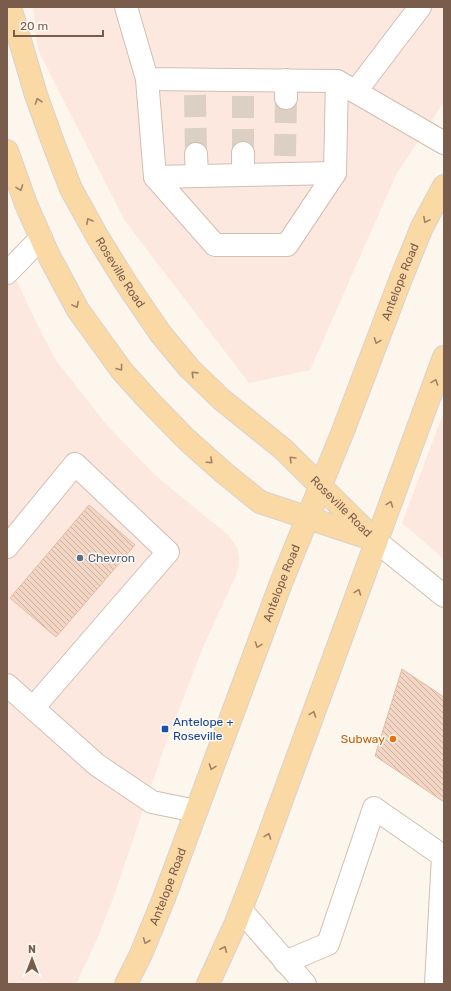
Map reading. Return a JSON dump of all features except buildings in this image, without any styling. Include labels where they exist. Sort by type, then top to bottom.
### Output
[{"type":"main road","name":"Roseville Road","points":[[10,7],[36,95],[71,189],[126,283],[160,333],[188,368],[221,399],[283,449],[376,541]]},
{"type":"main road","name":"Roseville Road","points":[[7,151],[26,204],[48,254],[78,310],[122,371],[181,434],[223,472],[260,502],[376,541]]},
{"type":"main road","name":"Antelope Road","points":[[126,984],[141,954],[155,919],[281,583],[308,518],[419,234],[444,186]]},
{"type":"main road","points":[[208,984],[241,910],[444,357]]},
{"type":"street","points":[[126,7],[147,79],[155,177],[215,245],[287,245],[335,173],[337,80]]},
{"type":"street","points":[[356,91],[420,7]]},
{"type":"street","points":[[147,79],[195,87],[286,89],[337,80],[444,143]]},
{"type":"street","points":[[196,154],[197,175]]},
{"type":"street","points":[[155,177],[197,175],[243,164],[285,165],[335,173]]},
{"type":"street","points":[[7,273],[41,238]]},
{"type":"street","points":[[7,547],[75,464],[168,552],[32,708]]},
{"type":"street","points":[[376,541],[444,596]]},
{"type":"street","points":[[7,685],[98,765],[152,802],[196,811]]},
{"type":"street","points":[[285,962],[328,944],[374,808],[443,856],[436,984]]},
{"type":"street","points":[[241,910],[305,984]]},
{"type":"shaded area","points":[[33,7],[444,7],[444,102],[396,175],[310,370],[249,383],[125,221],[38,50]]},
{"type":"shaded area","points":[[7,260],[57,362],[107,425],[155,475],[228,535],[237,548],[239,556],[239,565],[236,575],[203,647],[163,751],[113,899],[97,939],[76,984],[7,984]]},
{"type":"shaded area","points":[[444,411],[444,559],[402,523]]},
{"type":"tunnel","points":[[195,95],[196,154]]},
{"type":"tunnel","points":[[243,96],[243,153]]},
{"type":"tunnel","points":[[285,156],[286,98]]},
{"type":"place","name":"Chevron","points":[[80,558]]},
{"type":"place","name":"Antelope + Roseville","points":[[165,729]]},
{"type":"place","name":"Subway","points":[[393,739]]}]
